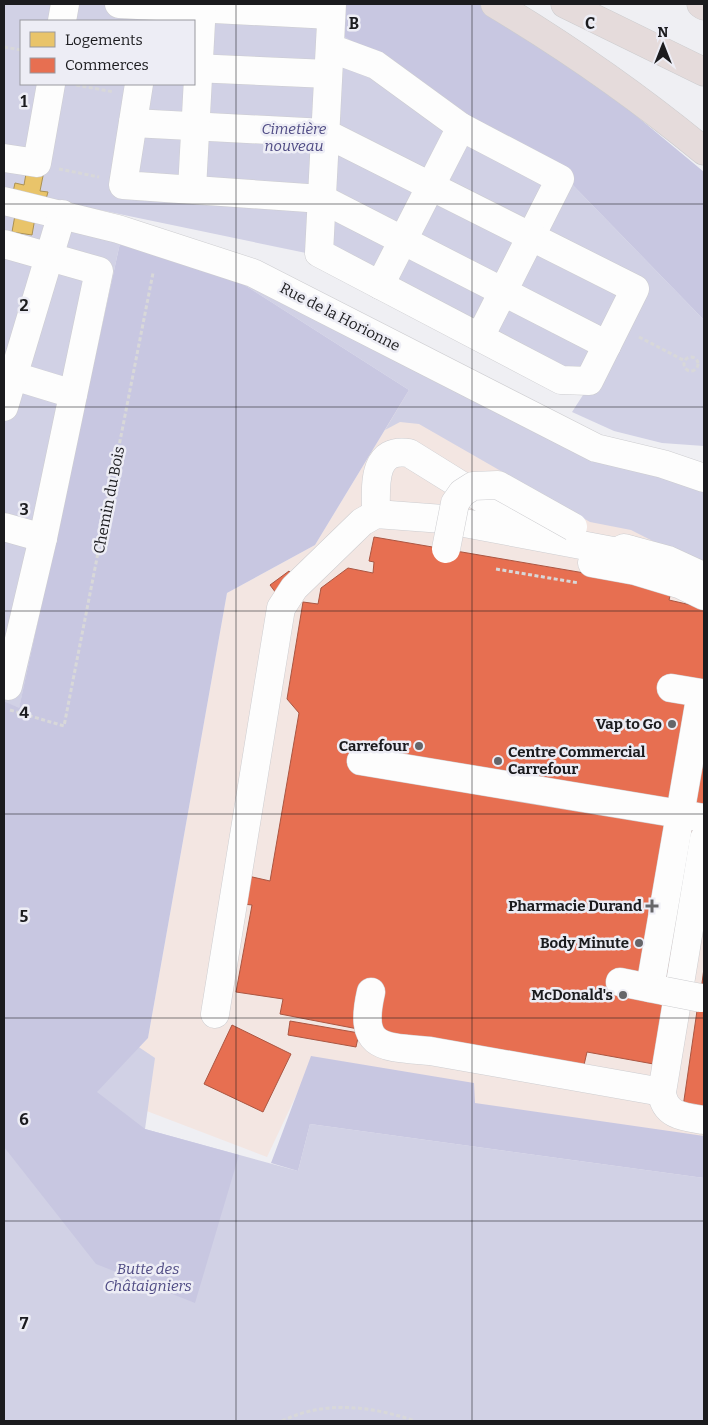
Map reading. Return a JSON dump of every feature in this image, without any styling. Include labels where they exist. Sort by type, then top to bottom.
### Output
[{"type":"highway","points":[[495,4],[592,64],[648,104],[704,150]]},
{"type":"highway","points":[[565,4],[704,72]]},
{"type":"street","points":[[62,20],[65,4]]},
{"type":"street","points":[[119,4],[150,13],[202,6],[332,10],[325,133],[319,253],[562,380],[589,382],[635,289],[325,133],[133,123]]},
{"type":"street","points":[[192,189],[196,126],[196,68],[202,6]]},
{"type":"street","points":[[196,68],[329,61],[376,65],[461,126],[560,178],[480,337]]},
{"type":"street","points":[[4,158],[37,163],[51,85]]},
{"type":"street","points":[[139,85],[123,185],[322,199],[503,292],[612,335]]},
{"type":"street","points":[[380,285],[461,126]]},
{"type":"street","name":"Rue de la Horionne","points":[[4,201],[118,229],[253,274],[596,448],[663,464],[704,478]]},
{"type":"street","points":[[4,407],[8,375],[49,258],[62,214]]},
{"type":"street","points":[[4,244],[99,271],[43,538],[8,686],[4,684]]},
{"type":"street","points":[[8,375],[72,394]]},
{"type":"street","points":[[542,536],[409,453],[398,451],[388,455],[380,465],[376,488],[386,515],[438,534],[628,569],[679,584],[704,596]]},
{"type":"street","name":"Rue de la Horionne","points":[[663,464],[704,464]]},
{"type":"street","points":[[446,549],[455,503],[462,493],[473,486],[498,486],[573,527],[630,550],[668,560],[704,576]]},
{"type":"street","points":[[214,1014],[281,608],[294,588],[362,522],[386,515],[443,519],[542,536],[612,551],[630,550]]},
{"type":"street","points":[[4,527],[43,538]]},
{"type":"street","points":[[671,688],[701,694],[697,822],[662,1092],[664,1103],[672,1113],[704,1120]]},
{"type":"street","points":[[361,761],[697,822]]},
{"type":"street","points":[[658,989],[697,822]]},
{"type":"street","points":[[620,982],[702,998]]},
{"type":"street","points":[[370,997],[367,1030],[376,1040],[396,1048],[430,1051],[662,1092]]},
{"type":"path","points":[[4,47],[20,50]]},
{"type":"path","points":[[73,85],[117,93],[118,85]]},
{"type":"path","points":[[37,163],[56,169],[102,177]]},
{"type":"path","name":"Chemin du Bois","points":[[4,707],[64,726],[153,274]]},
{"type":"path","points":[[612,335],[685,361],[688,358],[696,359],[698,367],[695,370],[686,369],[685,361]]},
{"type":"path","points":[[496,569],[587,585]]},
{"type":"path","points":[[282,1421],[299,1413],[323,1408],[358,1407],[415,1421]]},
{"type":"shaded area","name":"Centre Commercial Carrefour","points":[[409,390],[704,566],[704,1151],[453,1113],[310,1066],[267,1157],[97,1092],[148,1038],[227,593],[315,545]]},
{"type":"green space","name":"Cimetière nouveau","points":[[4,4],[338,4],[563,175],[704,320],[704,446],[662,443],[614,431],[572,412],[583,395],[555,390],[306,253],[4,190]]},
{"type":"green space","points":[[338,4],[487,4],[522,21],[704,172],[704,320],[563,175],[336,31]]},
{"type":"green space","points":[[4,213],[120,243],[19,709],[4,701]]},
{"type":"green space","points":[[120,243],[243,284],[409,390],[315,545],[227,593],[148,1038],[97,1092],[145,1129],[239,1155],[195,1303],[96,1264],[4,1147],[4,701],[19,708]]},
{"type":"green space","points":[[243,284],[387,349],[704,483],[704,567],[631,530],[590,522],[419,424],[400,422],[385,430],[409,390]]},
{"type":"green space","name":"Butte des Châtaigniers","points":[[4,956],[155,1058],[145,1129],[298,1171],[310,1124],[704,1178],[704,1421],[4,1421]]},
{"type":"green space","points":[[311,1056],[474,1083],[475,1103],[704,1136],[704,1178],[310,1124],[298,1171],[271,1163]]},
{"type":"building: Logements","points":[[27,168],[44,171],[40,191],[48,192],[46,199],[13,192],[15,183],[24,185]]},
{"type":"building: Logements","points":[[15,215],[35,218],[32,235],[12,232]]},
{"type":"building: Commerces","name":"Centre Commercial Carrefour","points":[[374,537],[672,588],[669,600],[704,608],[704,809],[659,1065],[587,1052],[584,1065],[533,1055],[529,1076],[358,1029],[280,1014],[283,999],[236,992],[252,905],[243,904],[248,876],[270,881],[299,713],[287,699],[303,602],[318,604],[321,588],[348,568],[373,573],[374,562],[369,561]]},
{"type":"building: Commerces","points":[[289,571],[295,579],[276,593],[270,585]]},
{"type":"building: Commerces","points":[[704,968],[704,1110],[683,1107],[698,1004],[690,989],[701,991]]},
{"type":"building: Commerces","points":[[290,1021],[359,1033],[356,1047],[288,1035]]},
{"type":"building: Commerces","points":[[232,1025],[291,1054],[263,1112],[204,1084]]},
{"type":"place","name":"Vap to Go","points":[[672,724]]},
{"type":"place","name":"Carrefour","points":[[419,746]]},
{"type":"place","name":"Centre Commercial Carrefour","points":[[498,761]]},
{"type":"place","name":"Pharmacie Durand","points":[[652,906]]},
{"type":"place","name":"Body Minute","points":[[639,943]]},
{"type":"place","name":"McDonald's","points":[[623,995]]}]
